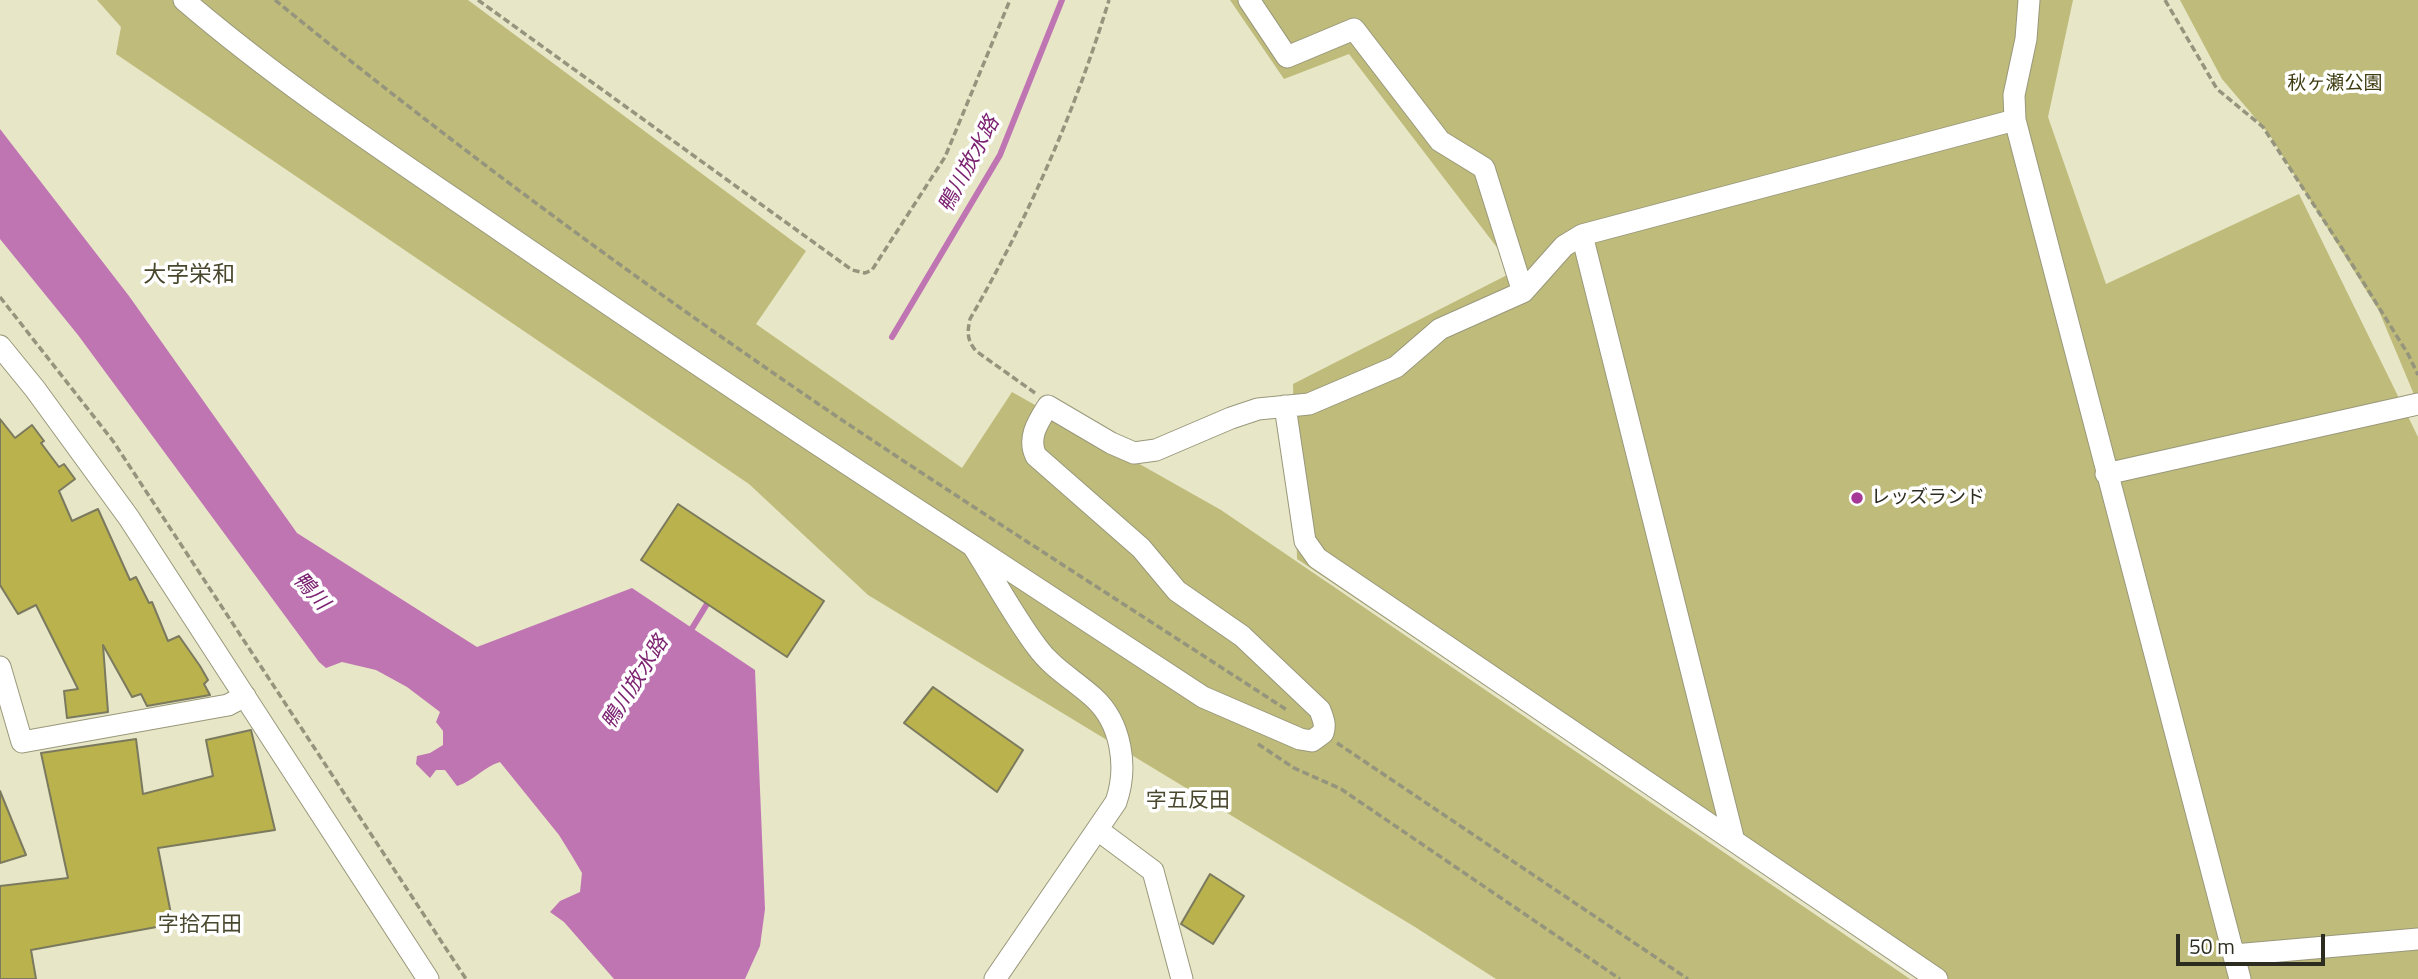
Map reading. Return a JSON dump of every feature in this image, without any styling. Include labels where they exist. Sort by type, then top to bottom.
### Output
[{"type":"street","points":[[184,0],[297,89],[464,206],[819,446],[1203,697],[1300,740],[1312,741],[1324,733],[1325,722],[1320,710],[1242,636],[1177,591],[1141,548],[1036,456],[1032,446],[1034,434],[1048,405],[1111,443],[1134,453],[1156,450],[1258,409],[1309,404],[1396,367],[1440,329],[1522,292],[1564,246],[1581,235],[2015,120]]},
{"type":"street","points":[[1250,0],[1287,57],[1354,30],[1440,141],[1483,168],[1522,292]]},
{"type":"street","points":[[2029,0],[2026,39],[2014,95],[2015,120],[2240,979]]},
{"type":"street","points":[[1581,235],[1734,841]]},
{"type":"street","points":[[0,346],[35,389],[129,518],[428,979]]},
{"type":"street","points":[[2106,474],[2418,404]]},
{"type":"street","points":[[1285,406],[1305,541],[1317,558],[1937,979]]},
{"type":"street","points":[[973,546],[1050,663],[1105,710],[1120,747],[1123,767],[1122,786],[1116,802],[995,979]]},
{"type":"street","points":[[0,667],[22,743],[228,705],[245,696]]},
{"type":"street","points":[[1098,830],[1153,871],[1182,979]]},
{"type":"street","points":[[2234,956],[2418,939]]},
{"type":"path","points":[[275,0],[472,154],[673,303],[841,419],[1289,711]]},
{"type":"path","points":[[478,0],[852,270],[865,273],[872,270],[945,157],[1010,0]]},
{"type":"path","points":[[1048,405],[1032,390],[976,352],[970,344],[968,330],[970,319],[1010,248],[1062,135],[1110,0]]},
{"type":"path","points":[[2165,0],[2217,89],[2263,127],[2340,245],[2408,354],[2418,375]]},
{"type":"path","points":[[0,297],[113,441],[466,979]]},
{"type":"path","points":[[1324,733],[1688,979]]},
{"type":"path","points":[[1252,741],[1294,768],[1341,789],[1620,979]]},
{"type":"green space","points":[[97,0],[468,0],[806,251],[756,324],[962,468],[1012,392],[1221,510],[1910,979],[1496,979],[1415,927],[868,595],[749,484],[116,54],[121,27]]},
{"type":"green space","name":"レッズランド","points":[[1230,0],[2073,0],[2048,117],[2106,284],[2299,194],[2418,437],[2418,979],[1921,979],[1297,559],[1293,384],[1515,271],[1349,54],[1284,79]]},
{"type":"green space","name":"秋ヶ瀬公園","points":[[2180,0],[2418,0],[2418,404],[2379,311],[2269,134],[2222,79]]},
{"type":"water","name":"鴨川","points":[[0,129],[129,296],[297,533],[477,647],[632,588],[755,670],[765,909],[760,946],[745,979],[614,979],[564,922],[550,912],[560,901],[580,892],[582,873],[559,835],[500,762],[457,786],[445,770],[436,770],[430,778],[416,764],[417,756],[430,753],[443,745],[443,731],[436,722],[440,712],[407,687],[376,670],[342,662],[326,668],[319,662],[78,335],[0,239]]},
{"type":"building","points":[[0,419],[15,438],[32,425],[44,441],[41,443],[59,467],[64,464],[75,479],[59,491],[72,521],[98,509],[130,580],[136,577],[149,603],[152,602],[168,641],[179,636],[200,666],[208,680],[204,684],[210,695],[147,706],[141,694],[132,697],[103,645],[108,712],[67,718],[64,691],[78,689],[36,605],[18,614],[0,585]]},
{"type":"building","points":[[678,504],[824,601],[787,657],[641,560]]},
{"type":"building","points":[[933,687],[1023,750],[997,792],[904,723]]},
{"type":"building","points":[[251,730],[275,830],[158,848],[173,924],[31,950],[36,979],[0,979],[0,886],[68,878],[41,753],[136,739],[143,794],[213,776],[206,740]]},
{"type":"building","points":[[0,791],[26,855],[0,863]]},
{"type":"building","points":[[1210,874],[1244,896],[1213,944],[1181,924]]},
{"type":"waterway","name":"鴨川放水路","points":[[892,337],[1000,155],[1062,0]]},
{"type":"waterway","name":"鴨川放水路","points":[[688,635],[707,604]]},
{"type":"place","name":"レッズランド","points":[[1857,498]]},
{"type":"district","name":"大字栄和","points":[[189,276]]},
{"type":"district","name":"字五反田","points":[[1188,802]]},
{"type":"district","name":"字拾石田","points":[[200,926]]}]
